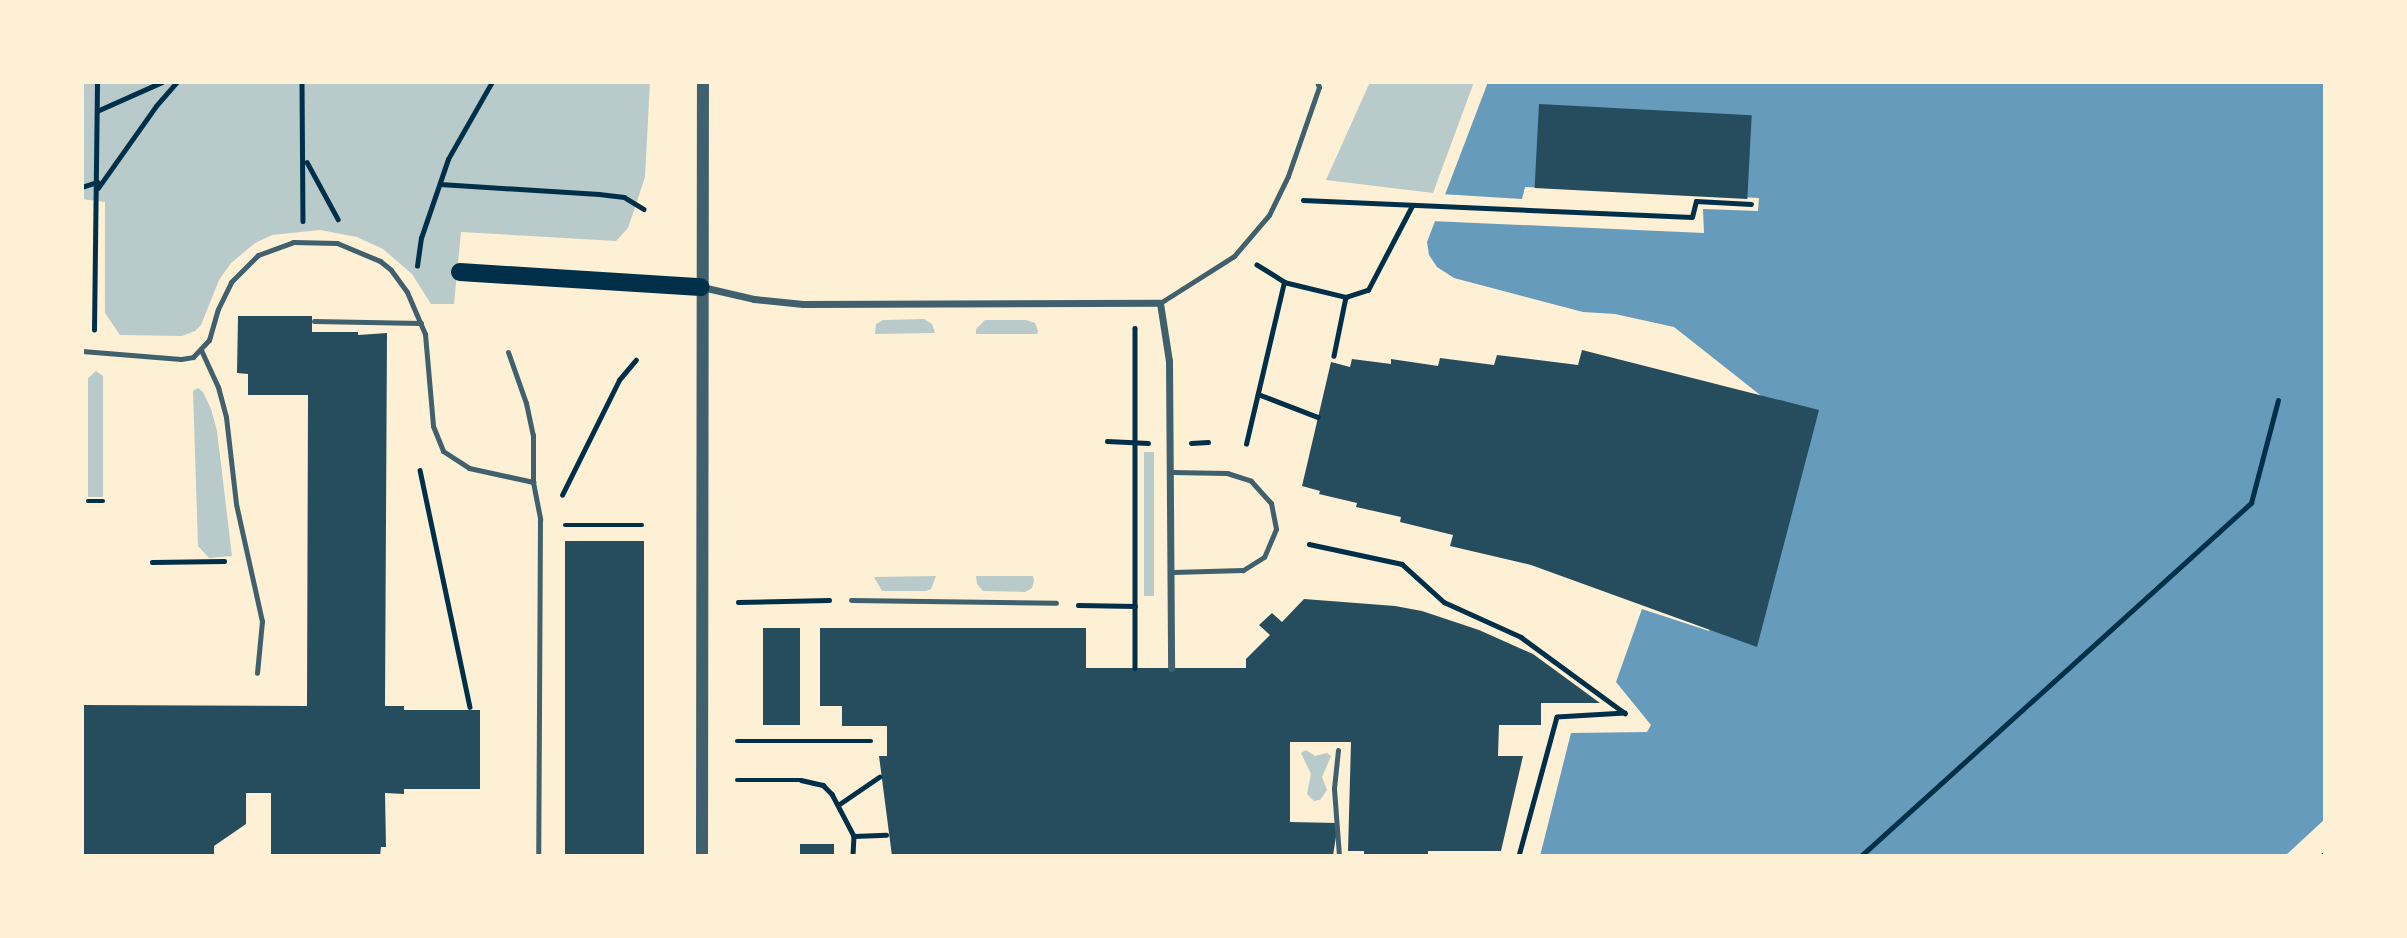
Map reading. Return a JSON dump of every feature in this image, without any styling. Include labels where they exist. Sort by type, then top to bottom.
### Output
[{"type":"main road","points":[[460,272],[701,287]]},
{"type":"street","points":[[702,856],[703,82]]},
{"type":"street","points":[[701,287],[754,299],[803,304],[1160,303],[1169,361],[1171,668]]},
{"type":"lane","points":[[1160,303],[1234,256],[1256,233],[1279,198],[1320,84]]},
{"type":"lane","points":[[82,351],[181,359],[192,357],[209,340],[224,295],[240,270],[258,255],[277,246],[303,240],[337,243],[360,251],[391,270],[407,292],[421,323],[428,349],[433,426],[443,452],[469,468],[533,482]]},
{"type":"lane","points":[[314,321],[421,323]]},
{"type":"lane","points":[[201,350],[218,387],[226,417],[244,548],[262,621],[257,673]]},
{"type":"lane","points":[[508,352],[526,403],[533,435],[533,482],[540,519],[538,856]]},
{"type":"lane","points":[[1171,472],[1227,473],[1251,481],[1271,503],[1276,529],[1264,557],[1243,570],[1172,572]]},
{"type":"lane","points":[[851,600],[1056,603]]},
{"type":"lane","points":[[1338,750],[1334,789],[1339,856]]},
{"type":"path","points":[[94,352],[98,185],[97,82]]},
{"type":"path","points":[[97,111],[162,82]]},
{"type":"path","points":[[82,187],[98,185],[177,82]]},
{"type":"path","points":[[302,82],[305,159],[303,240]]},
{"type":"path","points":[[407,292],[417,272],[421,238],[448,159],[492,82]]},
{"type":"path","points":[[305,159],[334,214],[360,251]]},
{"type":"path","points":[[440,184],[624,197],[644,209]]},
{"type":"path","points":[[1279,198],[1692,217],[1696,201],[1751,204]]},
{"type":"path","points":[[1253,262],[1284,282],[1346,297],[1368,290],[1412,206]]},
{"type":"path","points":[[1246,444],[1284,282]]},
{"type":"path","points":[[1334,356],[1346,297]]},
{"type":"path","points":[[1134,303],[1135,668]]},
{"type":"path","points":[[562,495],[619,380],[636,360]]},
{"type":"path","points":[[1258,394],[1318,416]]},
{"type":"path","points":[[1861,856],[2251,503],[2278,400]]},
{"type":"path","points":[[1107,441],[1135,443]]},
{"type":"path","points":[[420,470],[470,707]]},
{"type":"path","points":[[88,501],[103,500]]},
{"type":"path","points":[[565,525],[642,525]]},
{"type":"path","points":[[1309,544],[1402,564],[1444,603],[1521,637],[1625,713],[1557,717],[1519,856]]},
{"type":"path","points":[[152,562],[214,562]]},
{"type":"path","points":[[738,602],[851,600]]},
{"type":"path","points":[[1056,603],[1136,606]]},
{"type":"path","points":[[737,741],[871,741]]},
{"type":"path","points":[[838,805],[879,777]]},
{"type":"path","points":[[737,780],[814,782],[823,785],[832,794],[854,836],[853,856]]},
{"type":"path","points":[[854,836],[886,835]]},
{"type":"shaded area","points":[[82,82],[650,82],[645,177],[628,228],[616,241],[461,232],[454,304],[431,304],[412,274],[383,249],[357,237],[320,230],[272,235],[255,243],[231,263],[219,280],[201,325],[195,331],[182,336],[120,335],[105,313],[105,202],[82,199]]},
{"type":"shaded area","points":[[1370,82],[1474,82],[1433,193],[1326,180]]},
{"type":"shaded area","points":[[924,319],[932,324],[935,333],[875,334],[876,324],[883,320]]},
{"type":"shaded area","points":[[985,320],[1026,320],[1035,323],[1038,331],[1037,334],[976,334],[976,329]]},
{"type":"shaded area","points":[[96,371],[103,376],[103,497],[88,497],[88,378]]},
{"type":"shaded area","points":[[198,388],[203,392],[211,409],[217,431],[232,556],[209,558],[198,546],[193,391]]},
{"type":"shaded area","points":[[1144,452],[1154,452],[1154,596],[1144,596]]},
{"type":"shaded area","points":[[936,576],[931,589],[926,591],[882,591],[874,577]]},
{"type":"shaded area","points":[[976,576],[1033,576],[1034,581],[1032,588],[1025,592],[983,591],[977,584]]},
{"type":"shaded area","points":[[1306,750],[1315,756],[1327,753],[1331,756],[1322,777],[1327,790],[1320,800],[1314,801],[1307,794],[1311,774],[1301,753]]},
{"type":"water","points":[[1488,82],[2325,82],[2325,819],[2285,856],[1540,856],[1571,733],[1647,732],[1651,725],[1616,682],[1642,609],[1709,631],[1764,398],[1674,327],[1615,314],[1583,312],[1454,278],[1437,267],[1429,255],[1427,242]]},
{"type":"pier","points":[[1525,187],[1759,198],[1758,211],[1703,209],[1704,233],[1431,221],[1441,194],[1522,199]]},
{"type":"building","points":[[1539,104],[1752,115],[1747,199],[1535,188]]},
{"type":"building","points":[[238,316],[312,316],[312,332],[358,332],[358,335],[387,333],[385,706],[404,706],[404,710],[480,710],[480,789],[404,789],[404,794],[385,793],[386,847],[381,847],[380,856],[271,856],[271,793],[246,793],[246,824],[214,846],[214,856],[82,856],[82,705],[307,706],[308,395],[248,395],[248,374],[237,373]]},
{"type":"building","points":[[1582,350],[1819,410],[1757,647],[1531,565],[1450,546],[1453,535],[1400,522],[1401,517],[1356,507],[1357,503],[1319,494],[1320,491],[1302,486],[1331,362],[1350,367],[1352,359],[1391,364],[1391,359],[1438,366],[1440,358],[1494,365],[1497,355],[1578,365]]},
{"type":"building","points":[[565,541],[644,541],[644,856],[565,856]]},
{"type":"building","points":[[1304,599],[1395,606],[1422,611],[1479,630],[1533,654],[1600,703],[1541,703],[1541,725],[1499,725],[1498,756],[1523,756],[1501,851],[1428,851],[1428,856],[1364,856],[1364,851],[1348,851],[1351,742],[1290,742],[1290,822],[1338,823],[1333,856],[892,856],[879,756],[887,756],[887,726],[842,726],[842,706],[820,706],[820,628],[1086,628],[1086,668],[1246,668],[1246,659],[1270,635],[1259,625],[1272,613],[1282,622]]},
{"type":"building","points":[[763,628],[800,628],[800,725],[763,725]]},
{"type":"building","points":[[800,844],[834,844],[834,856],[800,856]]}]
